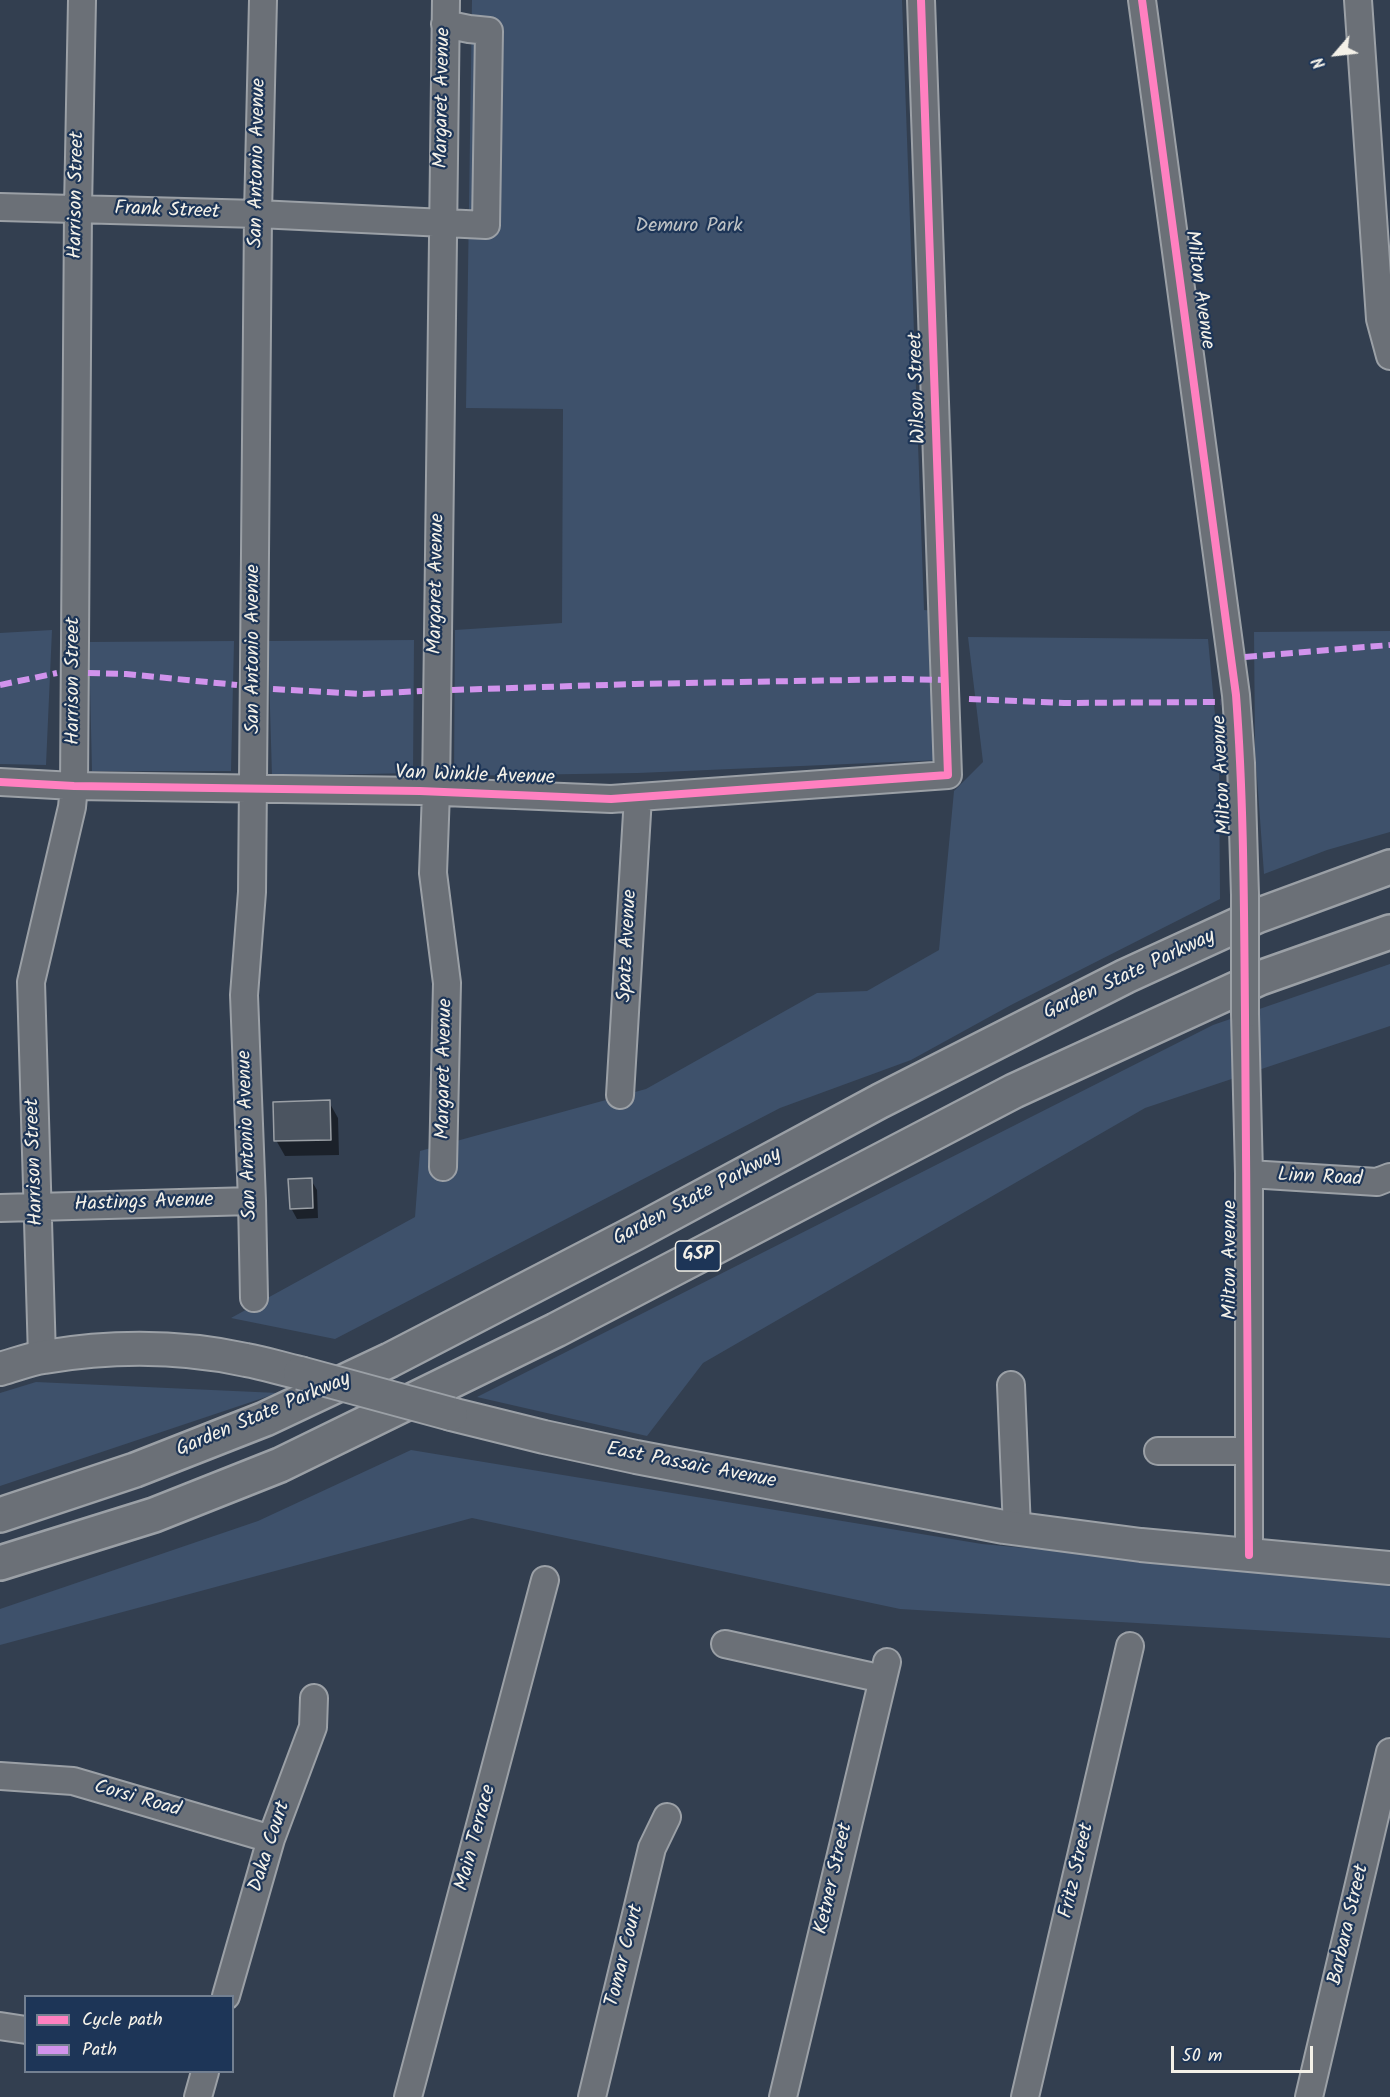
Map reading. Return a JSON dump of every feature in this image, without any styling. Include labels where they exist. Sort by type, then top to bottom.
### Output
[{"type":"highway","name":"Garden State Parkway","points":[[0,1515],[135,1470],[276,1414],[390,1360],[880,1101],[1126,976],[1257,916],[1390,867]]},
{"type":"highway","name":"GSP","points":[[0,1563],[154,1515],[280,1465],[556,1330],[1014,1091],[1260,978],[1390,932]]},
{"type":"main road","name":"East Passaic Avenue","points":[[0,1369],[42,1357],[93,1351],[144,1350],[245,1359],[544,1437],[636,1457],[1017,1529],[1141,1545],[1390,1568]]},
{"type":"street","name":"Harrison Street","points":[[42,1357],[31,982],[72,807],[74,786],[78,209],[82,0]]},
{"type":"street","name":"San Antonio Avenue","points":[[254,1298],[244,995],[252,892],[254,788],[258,214],[263,0]]},
{"type":"street","name":"Wilson Street","points":[[921,0],[948,775]]},
{"type":"street","name":"Milton Avenue","points":[[1142,0],[1236,694],[1241,763],[1249,1174],[1249,1555]]},
{"type":"street","points":[[1358,0],[1380,319],[1390,356]]},
{"type":"street","name":"Frank Street","points":[[0,207],[258,214],[486,225],[489,31],[469,29],[446,12]]},
{"type":"street","name":"Margaret Avenue","points":[[443,1167],[447,983],[433,873],[446,12]]},
{"type":"street","name":"Van Winkle Avenue","points":[[0,782],[74,786],[436,792],[611,799],[948,775]]},
{"type":"street","name":"Spatz Avenue","points":[[620,1095],[638,797]]},
{"type":"street","name":"Linn Road","points":[[1249,1174],[1377,1182],[1390,1177]]},
{"type":"street","name":"Hastings Avenue","points":[[0,1208],[252,1201]]},
{"type":"street","points":[[1011,1385],[1017,1529]]},
{"type":"street","points":[[1158,1451],[1249,1451]]},
{"type":"street","name":"Main Terrace","points":[[408,2097],[545,1580]]},
{"type":"street","name":"Ketner Street","points":[[725,1644],[885,1670],[783,2097]]},
{"type":"street","name":"Fritz Street","points":[[1025,2097],[1130,1646]]},
{"type":"street","name":"Daka Court","points":[[226,1995],[271,1839],[313,1727],[314,1698]]},
{"type":"street","name":"Barbara Street","points":[[1309,2097],[1382,1824],[1390,1752]]},
{"type":"street","name":"Corsi Road","points":[[0,1776],[73,1781],[271,1839]]},
{"type":"street","name":"Tomar Court","points":[[592,2097],[652,1848],[667,1817]]},
{"type":"street","points":[[0,2026],[24,2030]]},
{"type":"green space","name":"Demuro Park","points":[[472,0],[902,0],[924,610],[935,611],[941,760],[638,773],[454,776],[455,630],[562,623],[563,409],[466,408]]},
{"type":"green space","points":[[52,630],[46,765],[0,764],[0,633]]},
{"type":"green space","points":[[1390,631],[1390,832],[1327,850],[1264,874],[1255,750],[1254,632]]},
{"type":"green space","points":[[968,637],[1208,639],[1219,758],[1220,899],[1011,1005],[911,1060],[780,1108],[335,1339],[231,1318],[415,1217],[420,1151],[646,1089],[817,993],[867,991],[939,950],[954,791],[983,762]]},
{"type":"green space","points":[[414,640],[413,773],[272,776],[268,641]]},
{"type":"green space","points":[[234,641],[231,771],[92,771],[89,642]]},
{"type":"green space","points":[[1390,964],[1390,1026],[1145,1108],[703,1363],[647,1436],[477,1397],[1213,1025]]},
{"type":"green space","points":[[36,1382],[278,1393],[0,1486],[0,1393]]},
{"type":"green space","points":[[411,1450],[982,1544],[1390,1583],[1390,1638],[900,1609],[472,1518],[0,1645],[0,1609],[258,1521]]},
{"type":"building","points":[[330,1100],[331,1140],[274,1141],[273,1102]]},
{"type":"building","points":[[312,1178],[313,1208],[290,1209],[288,1179]]},
{"type":"marked path","points":[[1245,657],[1390,645]]},
{"type":"marked path","points":[[0,685],[57,673]]},
{"type":"marked path","points":[[88,673],[126,674],[237,685]]},
{"type":"marked path","points":[[452,690],[635,684],[945,680]]},
{"type":"marked path","points":[[273,689],[363,694],[422,691]]},
{"type":"marked path","points":[[969,699],[1064,703],[1221,702]]},
{"type":"cycle path","points":[[0,782],[74,786],[420,791],[611,799],[948,775],[921,0]]},
{"type":"cycle path","points":[[1142,0],[1236,695],[1241,775],[1244,896],[1249,1555]]}]
